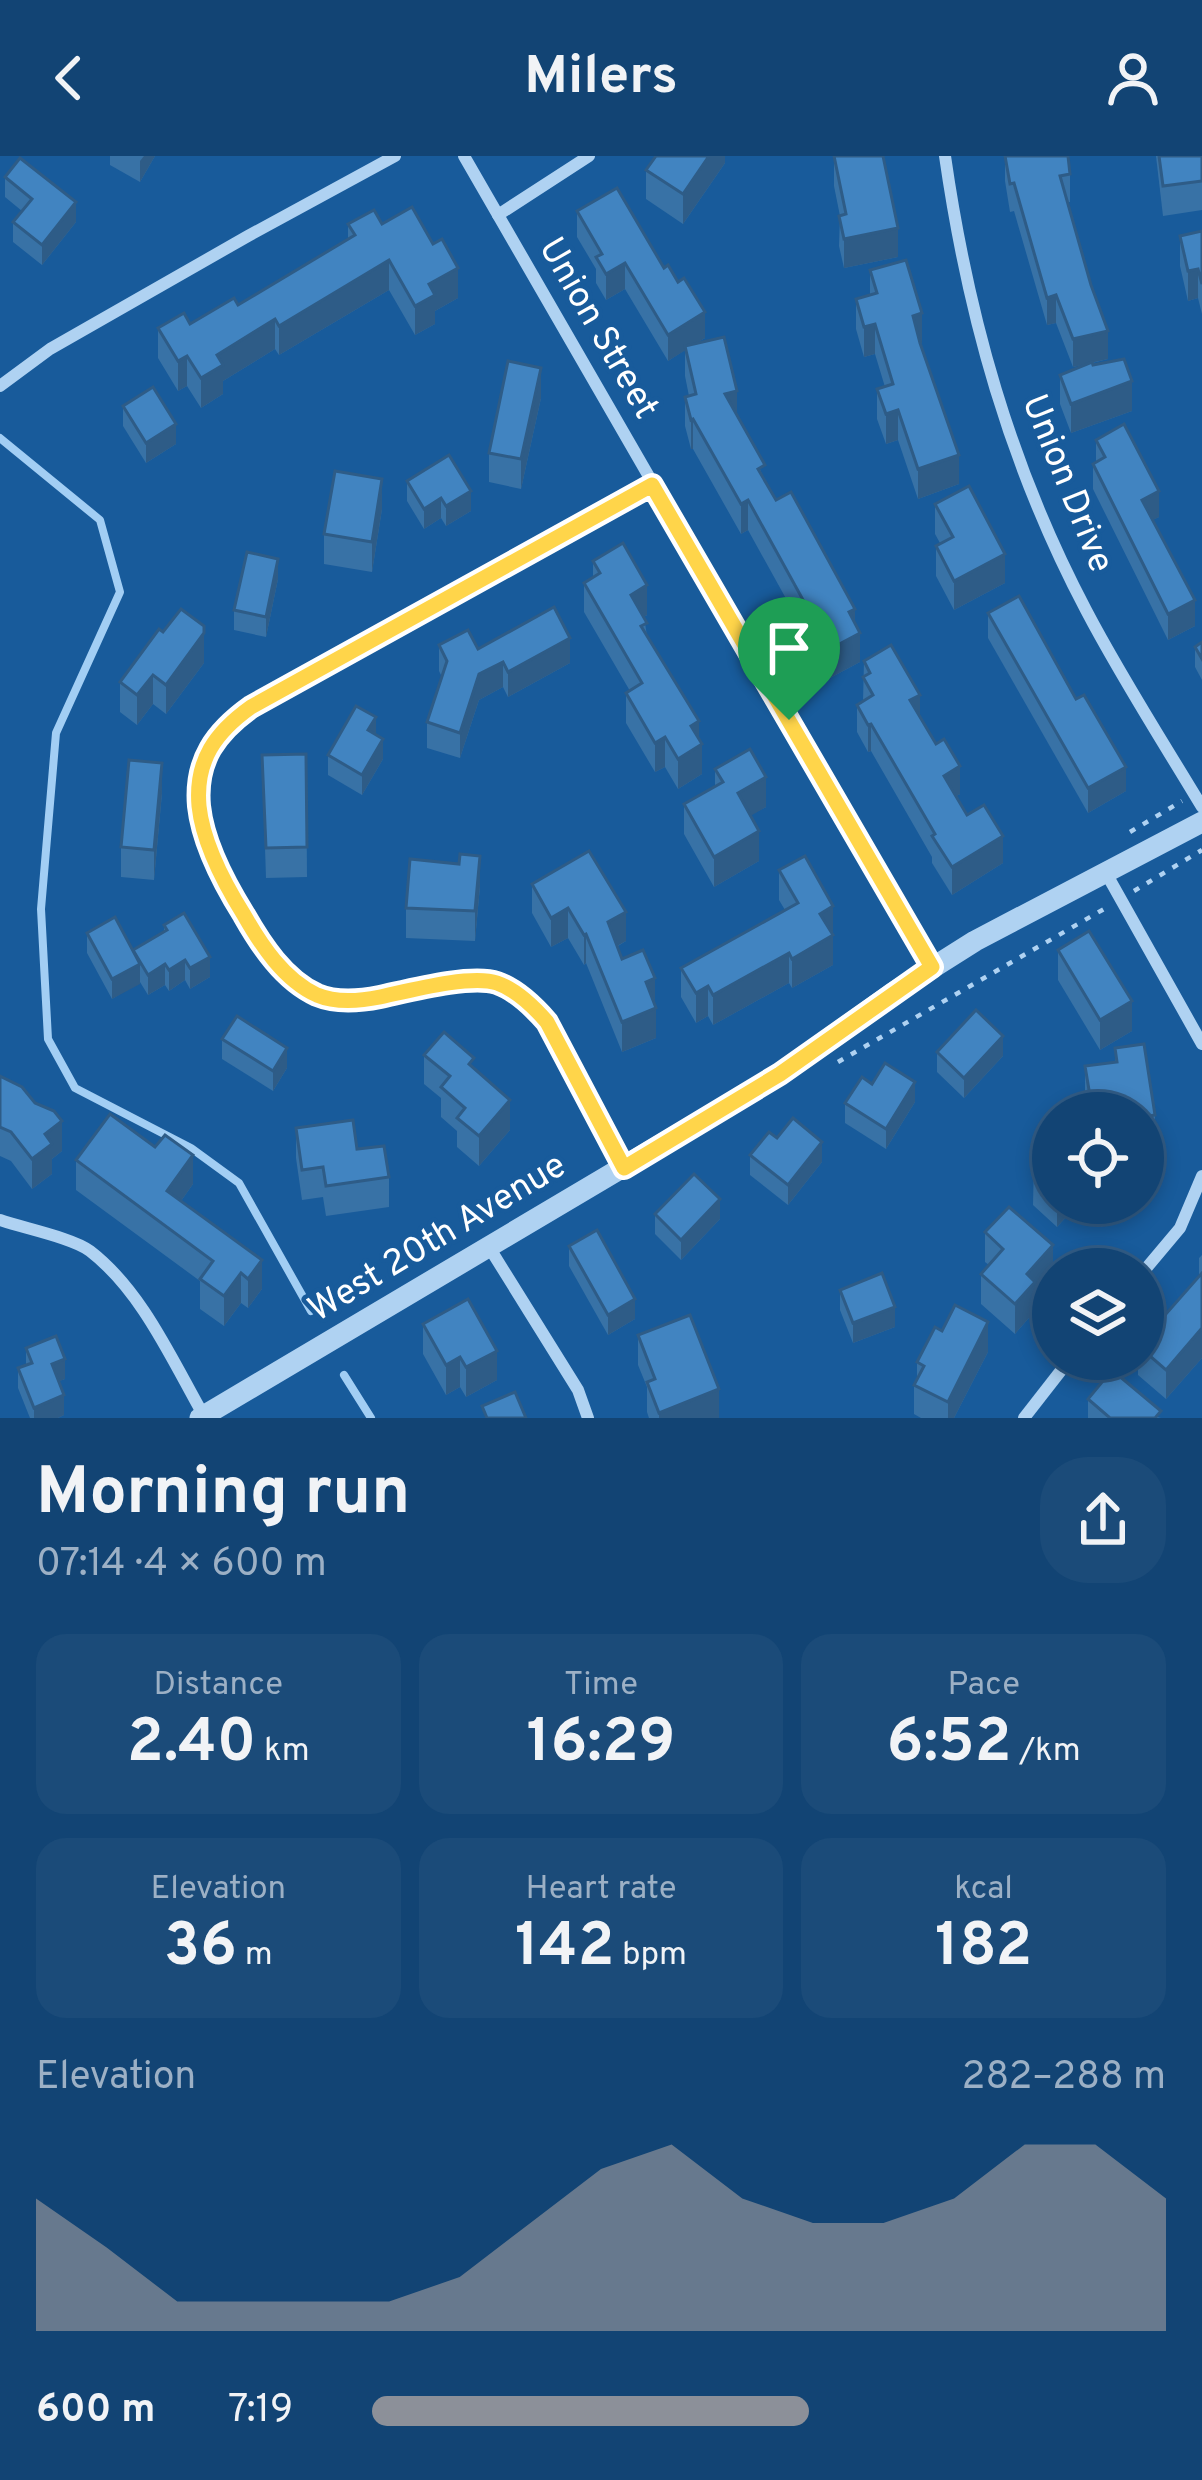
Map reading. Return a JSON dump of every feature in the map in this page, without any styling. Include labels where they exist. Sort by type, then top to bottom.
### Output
[{"type":"street","points":[[0,386],[50,349],[395,156]]},
{"type":"street","name":"Union Street","points":[[464,156],[932,967]]},
{"type":"street","points":[[498,214],[589,156]]},
{"type":"street","name":"Union Drive","points":[[945,156],[982,349],[1026,476],[1085,609],[1202,807]]},
{"type":"street","points":[[624,1168],[547,1022],[533,1006],[495,982],[461,982],[366,1000],[338,1000],[318,995],[283,970],[252,930],[225,883],[200,814],[197,787],[213,743],[227,724],[251,707],[652,485]]},
{"type":"street","name":"West 20th Avenue","points":[[202,1417],[780,1074],[932,967],[1013,919],[1202,822]]},
{"type":"street","points":[[1106,873],[1202,1045]]},
{"type":"street","points":[[1163,1248],[1180,1228],[1202,1176]]},
{"type":"street","points":[[0,1220],[87,1248],[146,1315],[202,1417]]},
{"type":"street","points":[[489,1247],[578,1390],[588,1418]]},
{"type":"street","points":[[1024,1418],[1054,1380]]},
{"type":"path","points":[[832,1066],[1202,850]]},
{"type":"building","points":[[656,156],[709,156],[683,194],[646,170]]},
{"type":"building","points":[[834,156],[883,156],[898,228],[844,239],[839,216],[846,214]]},
{"type":"building","points":[[1005,156],[1068,156],[1070,174],[1060,176],[1108,331],[1073,339],[1056,295],[1047,298]]},
{"type":"building","points":[[1159,156],[1202,156],[1202,181],[1163,186]]},
{"type":"building","points":[[20,158],[76,202],[42,245],[13,222],[32,199],[5,177]]},
{"type":"building","points":[[617,188],[664,268],[668,265],[678,282],[684,278],[705,312],[668,335],[625,263],[606,274],[596,257],[602,254],[577,211]]},
{"type":"building","points":[[412,207],[433,244],[442,239],[458,268],[429,284],[435,295],[415,306],[389,260],[279,326],[275,319],[217,355],[223,365],[201,378],[187,356],[178,361],[158,328],[184,313],[190,324],[234,298],[238,305],[355,235],[348,224],[374,210],[382,224]]},
{"type":"building","points":[[1202,231],[1202,284],[1198,269],[1188,271],[1180,236]]},
{"type":"building","points":[[906,260],[922,313],[913,316],[920,343],[959,455],[918,469],[898,410],[886,414],[877,389],[893,384],[875,324],[864,327],[856,299],[877,293],[870,270]]},
{"type":"building","points":[[724,337],[737,391],[725,394],[765,465],[758,469],[776,500],[791,492],[855,609],[849,612],[860,633],[830,649],[748,500],[741,504],[691,420],[685,397],[696,394],[685,346]]},
{"type":"building","points":[[1124,359],[1132,381],[1071,404],[1060,375],[1092,362]]},
{"type":"building","points":[[508,361],[541,368],[521,459],[489,453]]},
{"type":"building","points":[[153,387],[176,424],[146,443],[123,406]]},
{"type":"building","points":[[1124,424],[1159,491],[1142,500],[1195,600],[1168,614],[1093,464],[1105,457],[1096,440]]},
{"type":"building","points":[[449,455],[471,491],[446,506],[441,498],[424,509],[407,481]]},
{"type":"building","points":[[335,471],[382,479],[372,542],[324,534]]},
{"type":"building","points":[[969,486],[1005,554],[954,581],[936,546],[953,537],[935,504]]},
{"type":"building","points":[[623,543],[647,585],[631,595],[647,623],[641,626],[699,721],[691,726],[702,744],[678,759],[665,737],[655,743],[626,693],[642,683],[584,583],[600,573],[593,561]]},
{"type":"building","points":[[247,552],[278,559],[266,617],[234,610]]},
{"type":"building","points":[[1019,596],[1076,699],[1084,695],[1126,767],[1088,788],[988,613]]},
{"type":"building","points":[[554,607],[570,638],[508,672],[503,662],[479,674],[460,733],[427,722],[447,661],[439,645],[468,630],[478,649]]},
{"type":"building","points":[[181,609],[204,626],[204,633],[166,685],[153,675],[137,695],[120,682],[159,629],[163,632]]},
{"type":"building","points":[[891,645],[920,695],[910,700],[936,744],[944,739],[960,766],[944,776],[967,815],[984,805],[1003,836],[952,867],[857,705],[873,695],[863,677],[870,673],[864,661]]},
{"type":"building","points":[[356,706],[376,717],[368,730],[383,739],[362,775],[328,755]]},
{"type":"building","points":[[750,749],[766,777],[738,793],[759,831],[714,857],[684,804],[723,782],[715,769]]},
{"type":"building","points":[[306,754],[307,847],[266,848],[262,755]]},
{"type":"building","points":[[129,760],[162,763],[154,850],[121,847]]},
{"type":"building","points":[[589,851],[626,912],[608,922],[622,959],[643,950],[655,978],[646,982],[656,1008],[622,1022],[586,934],[568,908],[551,918],[532,884]]},
{"type":"building","points":[[460,854],[480,856],[475,911],[406,908],[410,859],[459,864]]},
{"type":"building","points":[[805,856],[833,906],[820,914],[833,935],[713,995],[708,986],[696,993],[681,968],[798,903],[779,870]]},
{"type":"building","points":[[184,913],[210,957],[190,968],[185,960],[169,970],[165,964],[148,975],[133,950],[167,930],[164,925]]},
{"type":"building","points":[[115,917],[140,964],[112,979],[87,933]]},
{"type":"building","points":[[1089,931],[1132,1001],[1100,1020],[1058,950]]},
{"type":"building","points":[[976,1010],[1003,1036],[964,1078],[937,1052]]},
{"type":"building","points":[[237,1016],[287,1048],[273,1071],[222,1039]]},
{"type":"building","points":[[444,1032],[474,1058],[469,1064],[510,1100],[479,1136],[457,1118],[465,1108],[441,1087],[450,1076],[424,1055]]},
{"type":"building","points":[[1144,1044],[1151,1092],[1089,1092],[1085,1066],[1117,1062],[1115,1048]]},
{"type":"building","points":[[885,1063],[915,1082],[886,1129],[845,1103],[862,1077],[872,1084]]},
{"type":"building","points":[[0,1076],[22,1087],[35,1103],[54,1111],[62,1121],[45,1134],[52,1144],[32,1159],[11,1132],[0,1127]]},
{"type":"building","points":[[110,1114],[155,1147],[165,1135],[193,1155],[167,1191],[262,1260],[248,1279],[241,1273],[224,1296],[200,1279],[213,1261],[76,1160]]},
{"type":"building","points":[[793,1118],[822,1142],[788,1185],[750,1155],[769,1132],[777,1138]]},
{"type":"building","points":[[353,1120],[357,1149],[384,1146],[389,1177],[326,1186],[323,1167],[302,1170],[296,1128]]},
{"type":"building","points":[[694,1174],[720,1199],[681,1240],[655,1214]]},
{"type":"building","points":[[1009,1207],[1053,1245],[1032,1248],[1032,1268],[1027,1274],[1032,1285],[1015,1304],[981,1274],[1003,1249],[985,1232]]},
{"type":"building","points":[[597,1230],[635,1299],[608,1315],[569,1246]]},
{"type":"building","points":[[882,1273],[895,1307],[853,1323],[840,1290]]},
{"type":"building","points":[[1202,1273],[1202,1328],[1166,1370],[1164,1316]]},
{"type":"building","points":[[468,1299],[497,1351],[466,1367],[460,1357],[446,1365],[423,1324]]},
{"type":"building","points":[[955,1305],[988,1322],[948,1402],[914,1385],[924,1366],[917,1362],[935,1327],[942,1331]]},
{"type":"building","points":[[690,1315],[719,1389],[659,1413],[647,1382],[655,1379],[638,1335]]},
{"type":"building","points":[[56,1336],[65,1359],[52,1364],[64,1395],[34,1408],[18,1368],[32,1363],[26,1348]]},
{"type":"building","points":[[1104,1380],[1124,1380],[1161,1411],[1155,1418],[1110,1418],[1088,1399]]},
{"type":"building","points":[[515,1392],[526,1418],[487,1418],[482,1406]]},
{"type":"waterway","points":[[0,438],[100,520],[120,592],[56,733],[41,909],[48,1039],[75,1088],[191,1148],[239,1183],[311,1311]]},
{"type":"waterway","points":[[344,1375],[371,1418]]},
{"type":"route","points":[[652,485],[789,720],[932,967],[780,1074],[624,1168],[547,1022],[517,994],[495,982],[461,982],[366,1000],[338,1000],[298,983],[252,930],[225,883],[200,814],[197,787],[203,763],[227,724],[652,485]]}]
